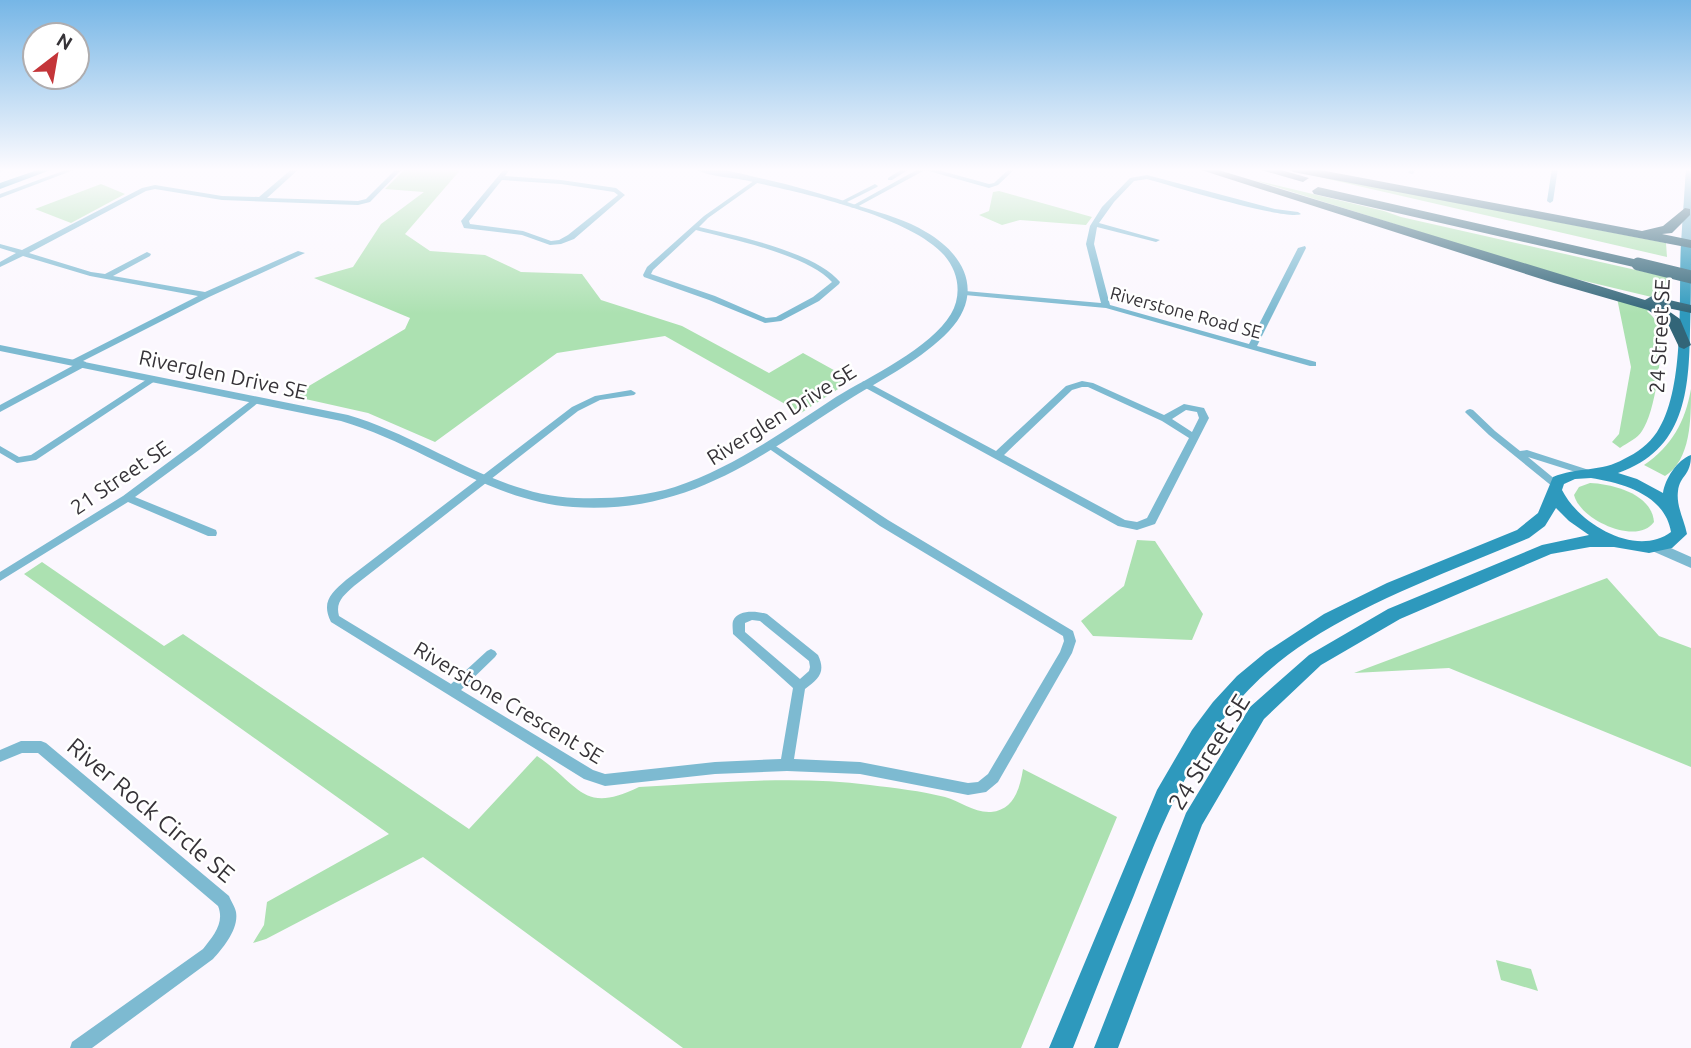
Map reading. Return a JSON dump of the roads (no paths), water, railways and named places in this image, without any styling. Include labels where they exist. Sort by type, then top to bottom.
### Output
[{"type":"highway","points":[[1358,217],[1653,307],[1675,322],[1684,344]]},
{"type":"highway","points":[[1442,217],[1638,260],[1691,267]]},
{"type":"highway","points":[[1461,217],[1638,260],[1691,277]]},
{"type":"highway","points":[[1553,217],[1688,244]]},
{"type":"highway","points":[[1633,232],[1667,230],[1680,217]]},
{"type":"highway","points":[[1519,267],[1688,308]]},
{"type":"main road","name":"24 Street SE","points":[[1061,1048],[1158,803],[1181,761],[1210,719],[1270,658],[1340,613],[1523,534],[1543,521],[1550,511],[1556,487],[1565,476],[1625,466],[1647,453],[1670,426],[1682,389],[1688,308],[1688,244]]},
{"type":"main road","points":[[1556,487],[1562,508],[1597,533],[1630,544],[1655,546],[1674,540],[1681,525],[1668,494],[1669,487],[1691,460]]},
{"type":"main road","points":[[1592,473],[1624,479],[1646,489],[1681,525]]},
{"type":"main road","name":"24 Street SE","points":[[1106,1048],[1193,820],[1257,713],[1315,660],[1367,628],[1481,577],[1564,545],[1590,541],[1630,544]]},
{"type":"street","points":[[0,265],[91,217]]},
{"type":"street","points":[[468,217],[465,221],[467,226],[523,233],[550,243],[571,237],[595,217]]},
{"type":"street","points":[[695,228],[796,258],[831,274],[836,283],[816,299],[778,319],[765,321],[712,298],[647,275],[650,269],[695,228],[710,217]]},
{"type":"street","points":[[880,217],[914,229],[939,244],[960,270],[965,293]]},
{"type":"street","points":[[1101,217],[1091,229],[1090,244],[1106,306]]},
{"type":"street","points":[[1685,217],[1688,244]]},
{"type":"street","points":[[1095,224],[1156,240]]},
{"type":"street","points":[[0,246],[106,277],[205,295]]},
{"type":"street","points":[[1253,345],[1302,248]]},
{"type":"street","points":[[0,409],[205,295],[301,253]]},
{"type":"street","points":[[106,277],[147,254]]},
{"type":"street","name":"Riverstone Road SE","points":[[965,293],[1106,306],[1313,363]]},
{"type":"street","name":"Riverglen Drive SE","points":[[0,348],[356,422],[510,491],[550,501],[584,504],[628,502],[663,496],[707,483],[771,446],[939,334],[955,317],[965,293]]},
{"type":"street","points":[[0,449],[17,460],[33,458],[152,379]]},
{"type":"street","points":[[865,384],[1122,523],[1138,526],[1151,521],[1204,418],[1201,411],[1184,407],[1165,419]]},
{"type":"street","points":[[997,456],[1074,385],[1090,385],[1165,419],[1194,437]]},
{"type":"street","points":[[483,480],[575,409],[598,398],[631,393]]},
{"type":"street","name":"21 Street SE","points":[[0,577],[127,498],[256,400]]},
{"type":"street","points":[[1470,412],[1556,487]]},
{"type":"street","name":"Riverstone Crescent SE","points":[[483,480],[349,583],[337,595],[331,607],[332,615],[338,622],[589,775],[605,780],[715,768],[787,765],[860,768],[910,776],[961,789],[981,788],[993,778],[1070,640],[1069,634],[884,523],[771,446]]},
{"type":"street","points":[[1515,449],[1556,465],[1592,473]]},
{"type":"street","points":[[127,498],[212,533]]},
{"type":"street","points":[[1655,546],[1691,563]]},
{"type":"street","points":[[787,765],[799,686],[816,673],[817,663],[763,617],[751,615],[743,618],[737,626],[738,634],[799,686]]},
{"type":"street","points":[[452,690],[491,654]]},
{"type":"street","name":"River Rock Circle SE","points":[[0,756],[21,747],[41,747],[224,901],[229,914],[225,930],[208,954],[78,1048]]}]
